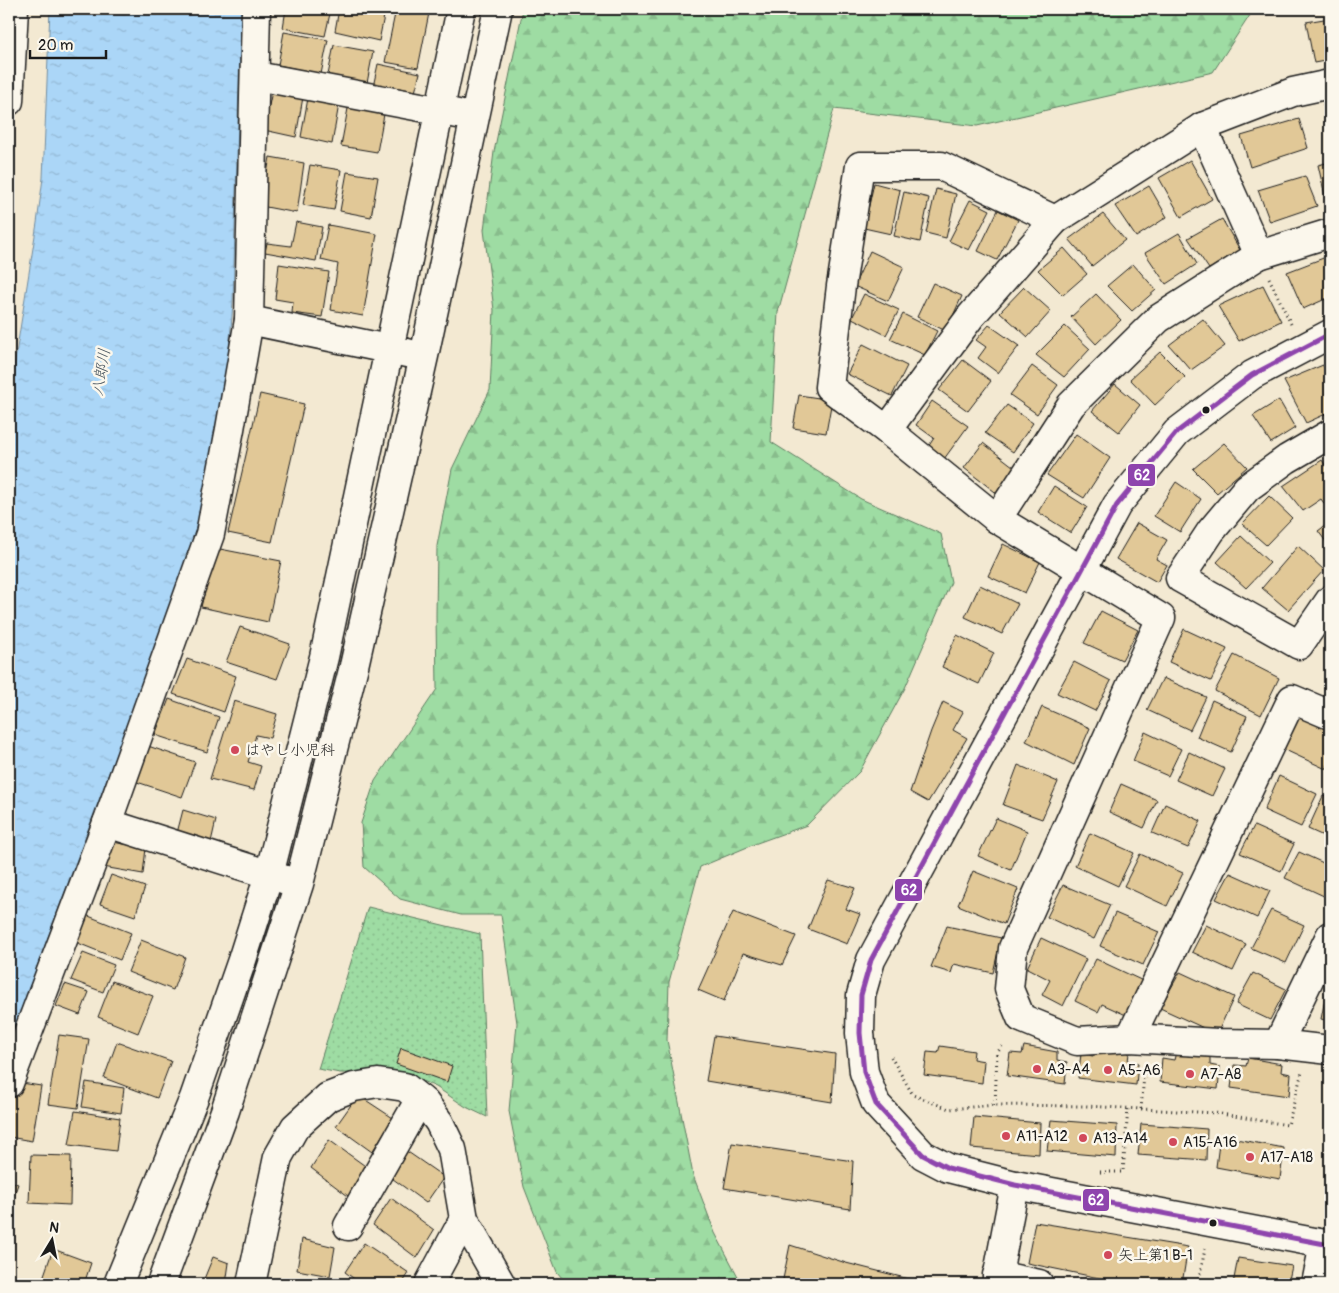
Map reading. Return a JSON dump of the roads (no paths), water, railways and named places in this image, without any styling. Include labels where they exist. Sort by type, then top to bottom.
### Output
[{"type":"street","points":[[9,101],[14,9]]},
{"type":"street","points":[[9,1083],[107,823],[210,534],[249,320],[256,76],[256,9]]},
{"type":"street","points":[[118,1284],[194,1098],[269,876],[324,657],[461,9]]},
{"type":"street","points":[[161,1284],[225,1111],[299,884],[354,666],[424,356],[498,9]]},
{"type":"street","points":[[256,76],[474,117]]},
{"type":"street","points":[[887,430],[971,316],[1055,220],[1202,127],[1293,92],[1330,84]]},
{"type":"street","points":[[1202,127],[1259,255]]},
{"type":"street","points":[[1055,220],[941,166],[860,166],[841,286],[829,387],[887,430],[997,519],[1161,618],[1012,948],[1009,989],[1021,1018],[1077,1041],[1142,1038],[1218,1043],[1278,1044],[1320,1049]]},
{"type":"street","points":[[997,519],[1071,405],[1158,319],[1259,255],[1330,233]]},
{"type":"street","points":[[249,320],[424,356]]},
{"type":"street","points":[[1316,1284],[1327,1244],[1015,1185],[948,1168],[923,1155],[876,1104],[864,1072],[860,1033],[861,995],[871,960],[1117,505],[1177,432],[1252,375],[1330,334]]},
{"type":"street","points":[[1330,434],[1287,459],[1247,488],[1211,531],[1180,578],[1299,645],[1330,600]]},
{"type":"street","points":[[1142,1038],[1292,699],[1330,715]]},
{"type":"street","points":[[107,823],[299,884]]},
{"type":"street","points":[[1278,1044],[1330,936]]},
{"type":"street","points":[[251,1284],[278,1157],[295,1127],[328,1097],[354,1087],[378,1083],[405,1087],[425,1103],[439,1122],[452,1149],[464,1219],[501,1284]]},
{"type":"street","points":[[348,1226],[420,1099]]},
{"type":"street","points":[[1015,1185],[997,1280],[1039,1284]]},
{"type":"street","points":[[429,1284],[464,1219]]},
{"type":"water","name":"八郎川","points":[[50,9],[241,9],[233,301],[231,333],[218,427],[192,550],[9,1042],[9,398],[43,178]]},
{"type":"place","name":"はやし小児科","points":[[235,750]]},
{"type":"place","name":"A3-A4","points":[[1037,1069]]},
{"type":"place","name":"A5-A6","points":[[1108,1070]]},
{"type":"place","name":"A7-A8","points":[[1190,1074]]},
{"type":"place","name":"A11-A12","points":[[1006,1136]]},
{"type":"place","name":"A13-A14","points":[[1083,1138]]},
{"type":"place","name":"A15-A16","points":[[1173,1142]]},
{"type":"place","name":"A17-A18","points":[[1250,1157]]},
{"type":"place","name":"矢上第1 B-1","points":[[1108,1255]]}]
